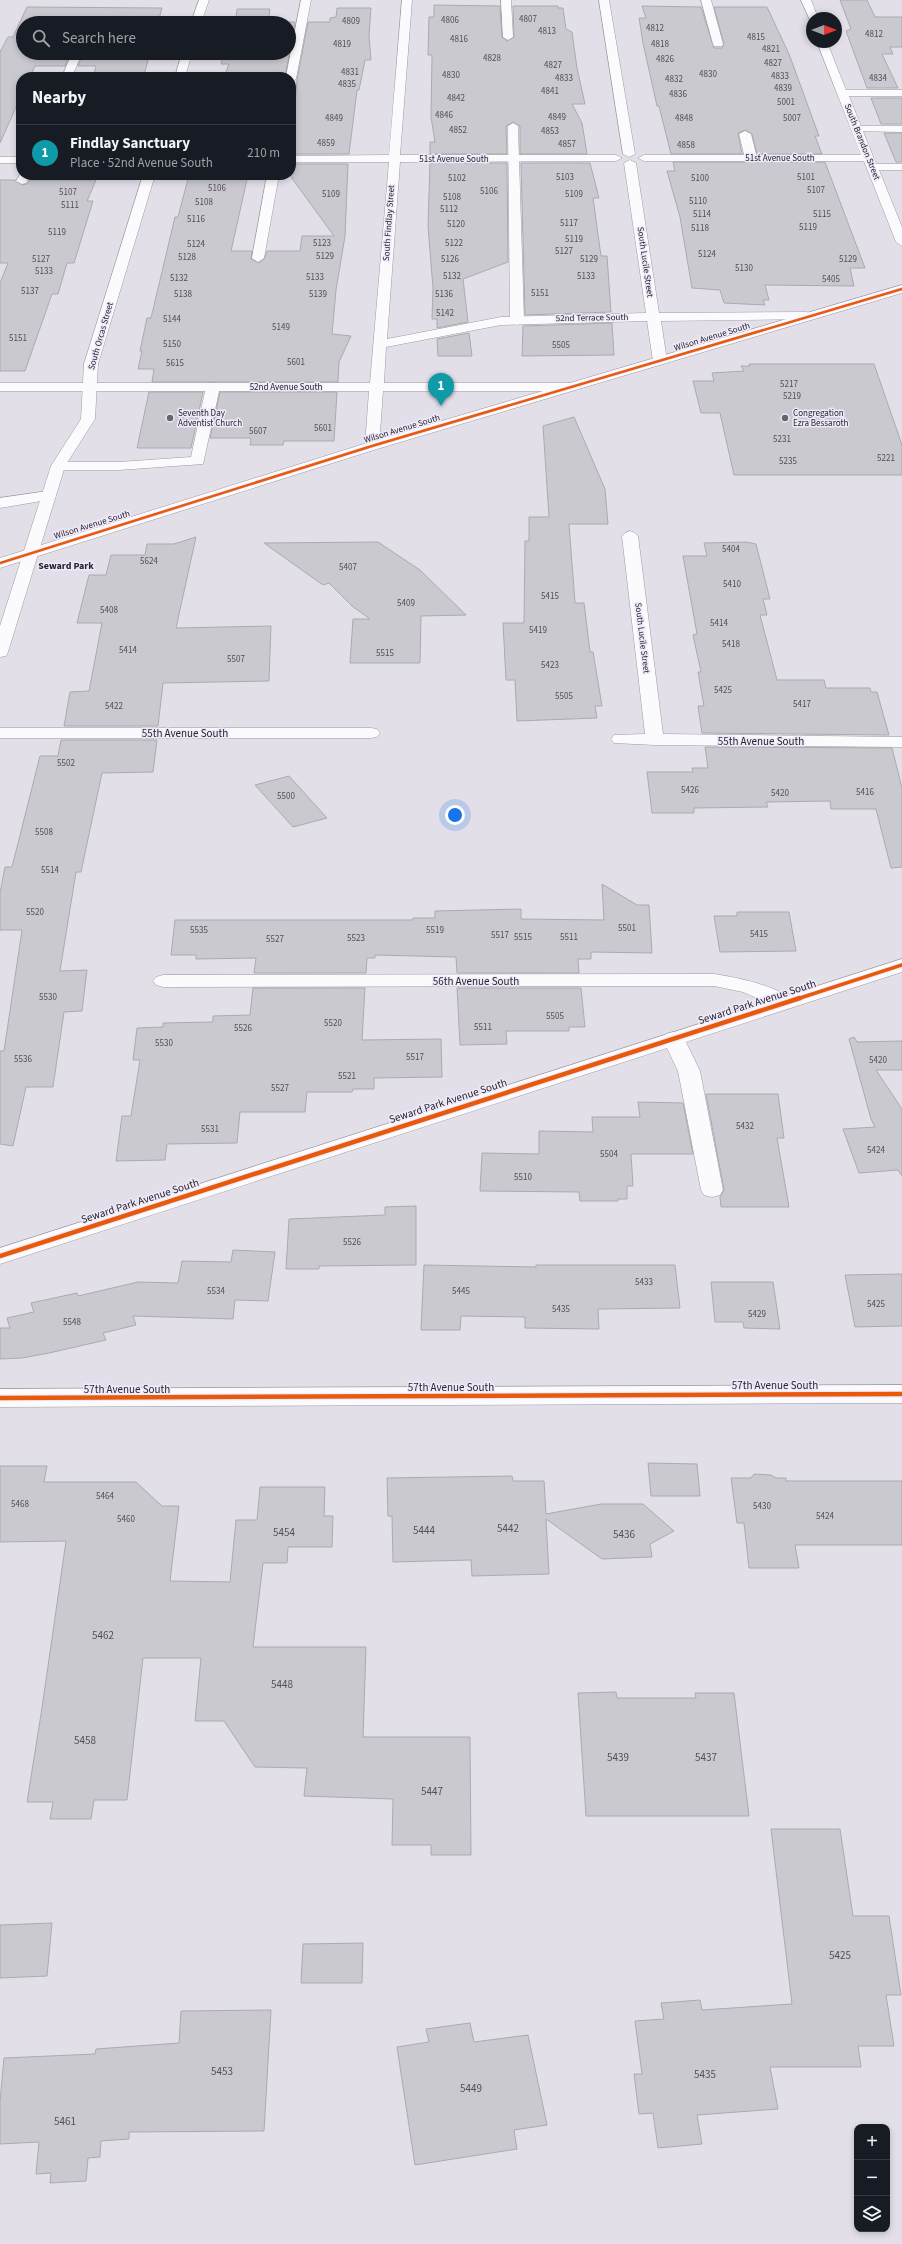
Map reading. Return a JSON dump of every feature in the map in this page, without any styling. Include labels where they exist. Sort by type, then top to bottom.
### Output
[{"type":"street","points":[[198,16],[204,0]]},
{"type":"street","points":[[296,53],[306,0]]},
{"type":"street","name":"South Findlay Street","points":[[372,446],[408,0]]},
{"type":"street","points":[[506,0],[508,37]]},
{"type":"street","name":"South Lucile Street","points":[[604,0],[630,158],[652,317],[660,361]]},
{"type":"street","points":[[706,0],[718,44]]},
{"type":"street","points":[[806,0],[811,12]]},
{"type":"street","name":"South Brandon Street","points":[[824,48],[902,242]]},
{"type":"street","points":[[69,72],[74,60]]},
{"type":"street","points":[[181,72],[185,60]]},
{"type":"street","points":[[292,72],[295,60]]},
{"type":"street","points":[[842,94],[902,93]]},
{"type":"street","points":[[513,126],[517,321]]},
{"type":"street","points":[[857,129],[902,129]]},
{"type":"street","points":[[745,134],[751,158]]},
{"type":"street","name":"51st Avenue South","points":[[296,159],[616,158],[620,155],[630,158],[640,155],[644,158],[751,158],[870,163],[902,167]]},
{"type":"street","points":[[0,160],[16,160]]},
{"type":"street","name":"South Orcas Street","points":[[0,652],[58,466],[88,419],[91,364],[147,180]]},
{"type":"street","points":[[258,258],[272,180]]},
{"type":"street","name":"Wilson Avenue South","points":[[0,563],[372,446],[660,361],[806,316],[902,289]]},
{"type":"street","name":"52nd Terrace South","points":[[380,344],[501,321],[652,317],[806,316]]},
{"type":"street","name":"52nd Avenue South","points":[[0,387],[571,387]]},
{"type":"street","points":[[58,466],[119,466],[198,461],[213,387]]},
{"type":"street","points":[[0,503],[48,496]]},
{"type":"street","name":"South Lucile Street","points":[[630,536],[655,740]]},
{"type":"street","name":"55th Avenue South","points":[[0,733],[370,733]]},
{"type":"street","name":"55th Avenue South","points":[[620,739],[902,742]]},
{"type":"street","name":"Seward Park Avenue South","points":[[0,1256],[902,965]]},
{"type":"street","name":"56th Avenue South","points":[[163,981],[714,980],[740,984],[756,989],[784,1003]]},
{"type":"street","points":[[673,1038],[689,1071],[712,1190]]},
{"type":"street","name":"57th Avenue South","points":[[0,1398],[902,1394]]},
{"type":"building","points":[[840,0],[867,0],[875,17],[902,17],[902,47],[890,47],[893,54],[882,54],[898,88],[867,88],[846,31],[851,29]]},
{"type":"building","points":[[434,5],[500,6],[502,37],[507,41],[514,37],[513,6],[558,6],[558,8],[563,8],[566,29],[572,32],[577,68],[585,104],[572,104],[582,123],[587,154],[520,154],[520,126],[514,122],[506,126],[507,154],[430,154],[430,142],[435,142],[431,117],[432,55],[428,55],[429,17],[434,17]]},
{"type":"building","points":[[642,6],[701,7],[714,48],[722,48],[724,44],[714,7],[767,7],[789,54],[819,136],[815,136],[822,154],[757,154],[752,134],[746,130],[738,133],[742,154],[671,154],[659,106],[657,106],[643,43],[639,18],[646,18]]},
{"type":"building","points":[[27,7],[162,8],[160,16],[23,16]]},
{"type":"building","points":[[337,8],[371,8],[369,35],[371,60],[365,60],[359,90],[357,90],[349,154],[296,154],[297,80],[308,22],[330,22],[330,18],[336,17]]},
{"type":"building","points":[[237,9],[270,9],[269,16],[236,16]]},
{"type":"building","points":[[16,31],[16,60],[67,60],[65,66],[35,66],[32,72],[16,72],[16,107],[0,143],[0,52],[8,37],[13,37]]},
{"type":"building","points":[[80,60],[148,60],[145,72],[94,72],[96,66],[78,66]]},
{"type":"building","points":[[222,60],[288,60],[286,72],[226,72],[229,64],[221,64]]},
{"type":"building","points":[[871,98],[902,98],[902,124],[881,124]]},
{"type":"building","points":[[884,133],[902,133],[902,162],[896,162]]},
{"type":"building","points":[[673,162],[825,162],[865,268],[850,268],[854,286],[765,285],[769,300],[763,300],[765,305],[724,303],[720,290],[692,288],[680,217],[667,171],[675,171]]},
{"type":"building","points":[[430,163],[507,163],[508,262],[463,279],[468,322],[437,328],[437,319],[432,319],[433,288],[428,226]]},
{"type":"building","points":[[521,163],[590,163],[599,198],[593,198],[601,256],[607,256],[611,312],[525,315]]},
{"type":"building","points":[[296,164],[348,164],[345,236],[336,290],[332,334],[351,336],[339,362],[338,382],[152,382],[154,369],[138,369],[147,318],[151,318],[175,217],[178,217],[188,180],[247,180],[231,251],[252,251],[251,259],[259,263],[265,258],[267,251],[300,251],[302,236],[334,236],[293,180],[296,180]]},
{"type":"building","points":[[0,180],[15,180],[22,185],[27,184],[30,180],[96,180],[87,201],[93,201],[74,263],[67,263],[58,294],[52,294],[25,371],[0,371],[0,283],[8,263],[0,263]]},
{"type":"building","points":[[612,323],[614,355],[522,356],[523,326]]},
{"type":"building","points":[[469,333],[472,356],[438,356],[437,339]]},
{"type":"building","name":"Congregation Ezra Bessaroth","points":[[749,364],[874,364],[902,445],[902,475],[734,475],[720,413],[701,413],[693,381],[714,381],[712,373],[744,371],[741,366],[750,366]]},
{"type":"building","name":"Seventh Day Adventist Church","points":[[149,392],[203,392],[191,448],[137,448]]},
{"type":"building","points":[[220,392],[337,392],[334,441],[284,441],[283,445],[250,445],[250,438],[210,438]]},
{"type":"building","points":[[574,417],[605,489],[608,524],[569,524],[575,603],[584,603],[590,652],[593,652],[602,706],[595,706],[597,718],[517,721],[515,680],[506,680],[503,623],[524,623],[525,541],[529,541],[529,517],[549,517],[543,426]]},
{"type":"building","points":[[196,537],[176,628],[271,626],[269,681],[163,683],[158,726],[64,726],[70,692],[89,691],[102,623],[77,623],[89,575],[106,575],[111,555],[145,555],[147,544],[174,544]]},
{"type":"building","points":[[378,542],[420,570],[466,615],[421,616],[420,663],[350,663],[353,619],[370,619],[352,606],[329,583],[323,585],[264,543]]},
{"type":"building","points":[[746,542],[756,544],[770,599],[763,599],[767,615],[760,615],[777,680],[824,680],[826,688],[870,688],[871,692],[877,692],[889,735],[702,733],[698,706],[704,706],[698,672],[701,672],[693,635],[697,634],[683,556],[707,556],[704,543]]},
{"type":"building","points":[[61,740],[157,740],[153,772],[102,773],[81,872],[76,872],[60,971],[87,970],[82,1011],[64,1012],[53,1087],[26,1087],[13,1146],[0,1144],[0,1051],[4,1051],[22,930],[0,930],[0,893],[5,867],[12,867],[40,756],[58,756]]},
{"type":"building","points":[[705,747],[892,748],[902,788],[902,867],[891,868],[876,809],[831,809],[830,801],[766,802],[768,807],[694,808],[694,813],[652,813],[647,772],[693,772],[692,768],[708,768]]},
{"type":"building","points":[[289,776],[327,818],[293,827],[255,785]]},
{"type":"building","points":[[602,884],[637,905],[649,905],[652,953],[591,952],[591,959],[578,959],[579,973],[457,973],[456,957],[375,955],[375,958],[367,958],[366,973],[254,973],[256,958],[196,959],[196,955],[171,955],[175,920],[413,920],[413,918],[435,918],[435,911],[521,909],[521,919],[604,920]]},
{"type":"building","points":[[737,912],[789,912],[796,951],[720,952],[714,916],[737,916]]},
{"type":"building","points":[[253,988],[365,988],[362,1040],[441,1039],[442,1077],[374,1078],[374,1089],[353,1089],[352,1092],[307,1092],[305,1112],[240,1112],[237,1143],[167,1144],[165,1160],[116,1161],[122,1116],[131,1116],[140,1060],[133,1060],[137,1028],[163,1027],[163,1023],[213,1022],[213,1016],[250,1015]]},
{"type":"building","points":[[457,988],[581,988],[585,1027],[569,1027],[569,1031],[506,1031],[507,1044],[460,1045]]},
{"type":"building","points":[[854,1037],[857,1042],[902,1041],[902,1070],[876,1070],[902,1109],[902,1176],[898,1170],[859,1173],[843,1129],[875,1127],[871,1119],[849,1039]]},
{"type":"building","points":[[706,1094],[778,1094],[784,1138],[777,1138],[789,1207],[721,1207],[720,1197],[724,1190]]},
{"type":"building","points":[[638,1102],[683,1103],[693,1154],[631,1154],[633,1186],[627,1186],[627,1199],[618,1199],[618,1201],[580,1201],[579,1192],[480,1191],[482,1153],[539,1154],[539,1131],[593,1132],[592,1117],[640,1117]]},
{"type":"building","points":[[416,1206],[416,1265],[319,1266],[319,1269],[286,1269],[289,1219],[385,1215],[385,1207]]},
{"type":"building","points":[[233,1250],[275,1252],[268,1301],[235,1300],[233,1319],[133,1316],[136,1325],[103,1333],[106,1340],[22,1358],[0,1359],[0,1328],[10,1328],[7,1318],[34,1312],[31,1303],[77,1293],[78,1296],[138,1282],[178,1283],[182,1261],[231,1262]]},
{"type":"building","points":[[424,1265],[536,1267],[536,1265],[675,1265],[680,1308],[598,1309],[599,1329],[525,1328],[525,1317],[461,1316],[460,1330],[421,1330]]},
{"type":"building","points":[[902,1274],[902,1326],[855,1327],[845,1275]]},
{"type":"building","points":[[711,1282],[773,1282],[780,1329],[744,1328],[743,1322],[715,1322]]},
{"type":"building","points":[[648,1463],[697,1464],[700,1496],[651,1496]]},
{"type":"building","points":[[0,1466],[47,1466],[44,1482],[136,1482],[162,1506],[179,1506],[170,1581],[230,1582],[236,1520],[257,1520],[260,1487],[325,1487],[324,1516],[333,1516],[332,1547],[288,1547],[287,1563],[263,1563],[253,1647],[366,1647],[363,1737],[470,1737],[471,1855],[431,1855],[431,1845],[392,1845],[393,1799],[304,1796],[307,1768],[255,1767],[224,1721],[195,1721],[201,1658],[143,1658],[127,1800],[94,1800],[91,1819],[50,1819],[53,1802],[27,1802],[66,1541],[0,1542]]},
{"type":"building","points":[[754,1474],[771,1475],[776,1478],[786,1478],[786,1481],[902,1481],[902,1545],[795,1545],[799,1568],[749,1568],[744,1523],[737,1523],[731,1478],[751,1478]]},
{"type":"building","points":[[512,1476],[513,1481],[544,1481],[546,1514],[601,1504],[643,1504],[674,1531],[650,1544],[652,1557],[602,1559],[546,1519],[549,1574],[472,1576],[471,1560],[393,1562],[392,1516],[388,1516],[387,1478]]},
{"type":"building","points":[[616,1692],[617,1698],[696,1698],[695,1693],[734,1693],[749,1816],[586,1816],[578,1693]]},
{"type":"building","points":[[771,1829],[840,1829],[853,1916],[889,1916],[901,1995],[886,1995],[894,2046],[858,2046],[861,2067],[770,2067],[778,2109],[697,2115],[702,2144],[658,2148],[653,2113],[639,2114],[634,2074],[642,2074],[635,2021],[664,2019],[661,2003],[700,2000],[702,2010],[792,2004]]},
{"type":"building","points":[[52,1923],[47,1976],[0,1978],[0,1925]]},
{"type":"building","points":[[363,1943],[362,1983],[301,1983],[303,1944]]},
{"type":"building","points":[[271,2010],[264,2131],[129,2132],[129,2139],[101,2141],[100,2157],[88,2158],[86,2181],[50,2183],[51,2173],[36,2174],[39,2142],[0,2144],[0,2102],[4,2058],[95,2054],[96,2049],[179,2043],[181,2011]]},
{"type":"building","points":[[470,2023],[474,2042],[528,2035],[547,2125],[514,2130],[517,2149],[415,2165],[397,2047],[429,2042],[426,2029]]},
{"type":"cycle path","points":[[0,563],[372,446],[902,289]]},
{"type":"cycle path","points":[[0,1256],[902,965]]},
{"type":"cycle path","points":[[0,1398],[902,1394]]},
{"type":"place","name":"Findlay Sanctuary","points":[[441,406]]},
{"type":"place","name":"Seventh Day Adventist Church","points":[[170,418]]},
{"type":"place","name":"Congregation Ezra Bessaroth","points":[[785,418]]},
{"type":"district","name":"Seward Park","points":[[66,566]]}]
